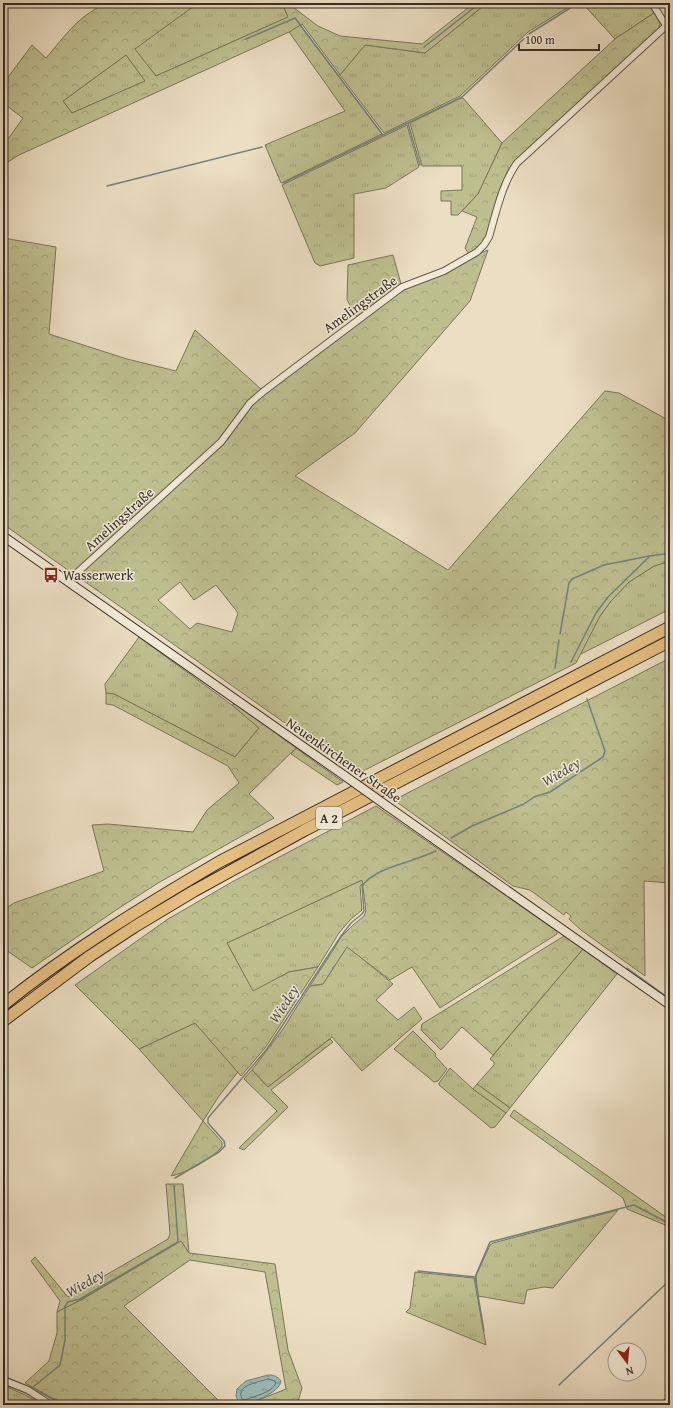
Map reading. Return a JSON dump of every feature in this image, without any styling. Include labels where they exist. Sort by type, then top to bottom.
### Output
[{"type":"highway","name":"A 2","points":[[3,1005],[89,942],[154,900],[219,862],[670,627]]},
{"type":"highway","name":"A 2","points":[[3,1021],[90,956],[194,890],[305,830],[670,642]]},
{"type":"main road","name":"Neuenkirchener Straße","points":[[3,536],[670,1005]]},
{"type":"main road","points":[[665,1405],[670,1401]]},
{"type":"street","points":[[652,3],[670,32]]},
{"type":"street","name":"Amelingstraße","points":[[68,581],[221,442],[250,403],[264,391],[402,287],[444,271],[477,252],[489,237],[506,182],[512,170],[666,26]]},
{"type":"street","points":[[3,1380],[28,1390],[51,1405]]},
{"type":"green space","points":[[109,3],[198,3],[135,49],[156,76],[288,17],[282,3],[290,3],[294,8],[318,26],[340,36],[422,44],[474,3],[487,3],[425,53],[365,45],[340,75],[302,24],[289,32],[19,155],[3,165],[3,146],[23,118],[3,103],[3,84],[32,45],[46,58],[81,19],[99,7]],"holes":[[[126,55],[145,81],[72,113],[63,101]]]},
{"type":"green space","points":[[198,3],[227,3],[228,5],[241,3],[268,3],[269,5],[273,3],[282,3],[288,17],[156,76],[134,49]]},
{"type":"green space","points":[[487,3],[575,3],[528,32],[460,96],[384,133],[340,75],[365,45],[425,53]]},
{"type":"green space","points":[[582,3],[647,3],[654,13],[615,39]]},
{"type":"green space","points":[[654,13],[660,23],[659,28],[515,161],[509,169],[504,181],[487,237],[477,250],[469,254],[465,248],[477,217],[462,211],[478,194],[502,143],[615,39]]},
{"type":"green space","points":[[300,25],[382,134],[281,183],[265,145],[345,111],[289,32]]},
{"type":"green space","points":[[126,55],[146,81],[72,113],[63,101]]},
{"type":"green space","points":[[463,98],[502,143],[478,194],[458,215],[451,215],[451,201],[441,201],[441,191],[462,190],[462,166],[422,166],[410,123]]},
{"type":"green space","points":[[407,125],[419,167],[386,188],[354,194],[354,258],[320,266],[315,263],[282,185]]},
{"type":"green space","points":[[3,238],[56,247],[49,334],[127,359],[176,371],[195,330],[261,389],[220,440],[72,573],[3,524]]},
{"type":"green space","points":[[488,250],[470,301],[355,433],[295,476],[448,570],[605,391],[619,393],[670,421],[670,561],[654,566],[629,582],[611,601],[600,616],[576,663],[357,774],[77,576],[224,444],[253,404],[406,286]],"holes":[[[180,582],[194,600],[216,585],[238,613],[232,632],[197,623],[190,629],[158,600]]]},
{"type":"green space","points":[[393,255],[401,284],[357,317],[347,300],[348,265]]},
{"type":"green space","points":[[670,561],[670,609],[579,655],[600,616],[611,601],[629,582],[654,566]]},
{"type":"green space","points":[[139,637],[232,705],[259,728],[235,757],[114,694],[106,693],[105,684]]},
{"type":"green space","points":[[670,658],[670,883],[644,881],[645,976],[581,930],[569,919],[571,916],[566,912],[564,915],[530,890],[513,886],[394,800]]},
{"type":"green space","points":[[106,693],[114,694],[235,757],[259,728],[232,705],[237,704],[296,748],[249,794],[274,818],[158,883],[32,968],[3,948],[3,910],[14,903],[104,871],[92,825],[108,824],[193,832],[207,810],[239,783],[228,766],[113,705],[106,704]]},
{"type":"green space","points":[[296,748],[343,782],[337,785],[291,754]]},
{"type":"green space","points":[[376,806],[557,931],[557,934],[440,1008],[412,967],[390,980],[347,947],[323,984],[310,986],[342,936],[364,916],[366,911],[362,880],[227,943],[253,991],[289,972],[318,967],[265,1048],[241,1076],[195,1023],[139,1049],[75,985],[168,919],[232,882]]},
{"type":"green space","points":[[362,880],[363,883],[360,886],[362,910],[350,920],[339,933],[318,967],[289,972],[253,992],[227,943]]},
{"type":"green space","points":[[564,936],[583,949],[493,1055],[462,1027],[441,1050],[421,1030],[422,1024]]},
{"type":"green space","points":[[347,946],[393,984],[376,1000],[398,1020],[414,1007],[422,1019],[362,1071],[332,1037],[268,1087],[252,1070],[283,1029],[310,986],[323,984]]},
{"type":"green space","points":[[583,949],[617,974],[510,1108],[477,1084],[494,1065],[494,1062],[490,1059]]},
{"type":"green space","points":[[195,1023],[238,1072],[219,1096],[203,1121],[139,1049]]},
{"type":"green space","points":[[413,1031],[436,1054],[435,1056],[447,1069],[438,1081],[434,1082],[394,1049]]},
{"type":"green space","points":[[330,1039],[333,1042],[271,1090],[288,1107],[244,1150],[239,1148],[277,1111],[244,1079],[252,1070],[268,1087]]},
{"type":"green space","points":[[450,1068],[473,1089],[506,1113],[495,1127],[491,1128],[439,1085]]},
{"type":"green space","points":[[477,1084],[510,1108],[506,1113],[473,1089]]},
{"type":"green space","points":[[514,1110],[670,1220],[670,1227],[627,1209],[623,1198],[510,1116]]},
{"type":"green space","points":[[203,1121],[222,1142],[222,1147],[198,1165],[184,1172],[171,1176]]},
{"type":"green space","points":[[166,1184],[183,1184],[189,1253],[181,1242],[81,1300],[57,1312],[60,1301],[31,1261],[35,1257],[68,1297],[168,1239],[170,1234]]},
{"type":"green space","points":[[618,1210],[553,1288],[544,1287],[527,1290],[524,1304],[478,1296],[476,1276],[490,1245],[493,1243]]},
{"type":"green space","points":[[181,1241],[189,1253],[275,1264],[288,1350],[302,1388],[297,1405],[246,1405],[286,1389],[265,1272],[190,1260],[124,1306],[223,1405],[63,1405],[25,1383],[49,1361],[57,1333],[57,1312],[81,1300]]},
{"type":"green space","points":[[415,1272],[474,1278],[486,1345],[406,1312],[410,1308]]},
{"type":"green space","points":[[3,1385],[25,1395],[44,1405],[3,1405]]},
{"type":"water","points":[[268,1375],[275,1376],[281,1381],[275,1390],[270,1394],[256,1400],[239,1403],[236,1396],[237,1389],[246,1381]]},
{"type":"waterway","points":[[424,47],[480,3]]},
{"type":"waterway","points":[[283,183],[462,97],[529,34],[578,3]]},
{"type":"waterway","points":[[246,39],[295,18],[383,135]]},
{"type":"waterway","points":[[408,123],[420,165]]},
{"type":"waterway","points":[[107,186],[262,147]]},
{"type":"waterway","name":"Wiedey","points":[[571,662],[596,613],[608,597],[650,556],[670,553]]},
{"type":"waterway","points":[[560,634],[569,583],[572,579],[604,565],[649,556]]},
{"type":"waterway","points":[[555,668],[559,640]]},
{"type":"waterway","name":"Wiedey","points":[[451,838],[472,826],[524,804],[534,797],[550,792],[603,757],[605,751],[587,699]]},
{"type":"waterway","name":"Wiedey","points":[[175,1178],[219,1152],[225,1146],[224,1141],[208,1123],[208,1118],[267,1049],[341,936],[351,923],[364,911],[362,886],[379,872],[436,851]]},
{"type":"waterway","points":[[627,968],[670,999]]},
{"type":"waterway","name":"Wiedey","points":[[32,1388],[60,1365],[65,1340],[65,1306],[68,1302],[80,1299],[178,1242],[174,1185]]},
{"type":"waterway","points":[[484,1331],[475,1277],[490,1242],[634,1205],[670,1224]]},
{"type":"waterway","points":[[418,1271],[475,1277]]},
{"type":"waterway","points":[[559,1385],[670,1280]]},
{"type":"waterway","name":"Wiedey","points":[[3,1376],[32,1388],[61,1405]]},
{"type":"waterway","points":[[3,1384],[26,1393],[41,1402]]},
{"type":"place","name":"Wasserwerk","points":[[51,575]]}]
